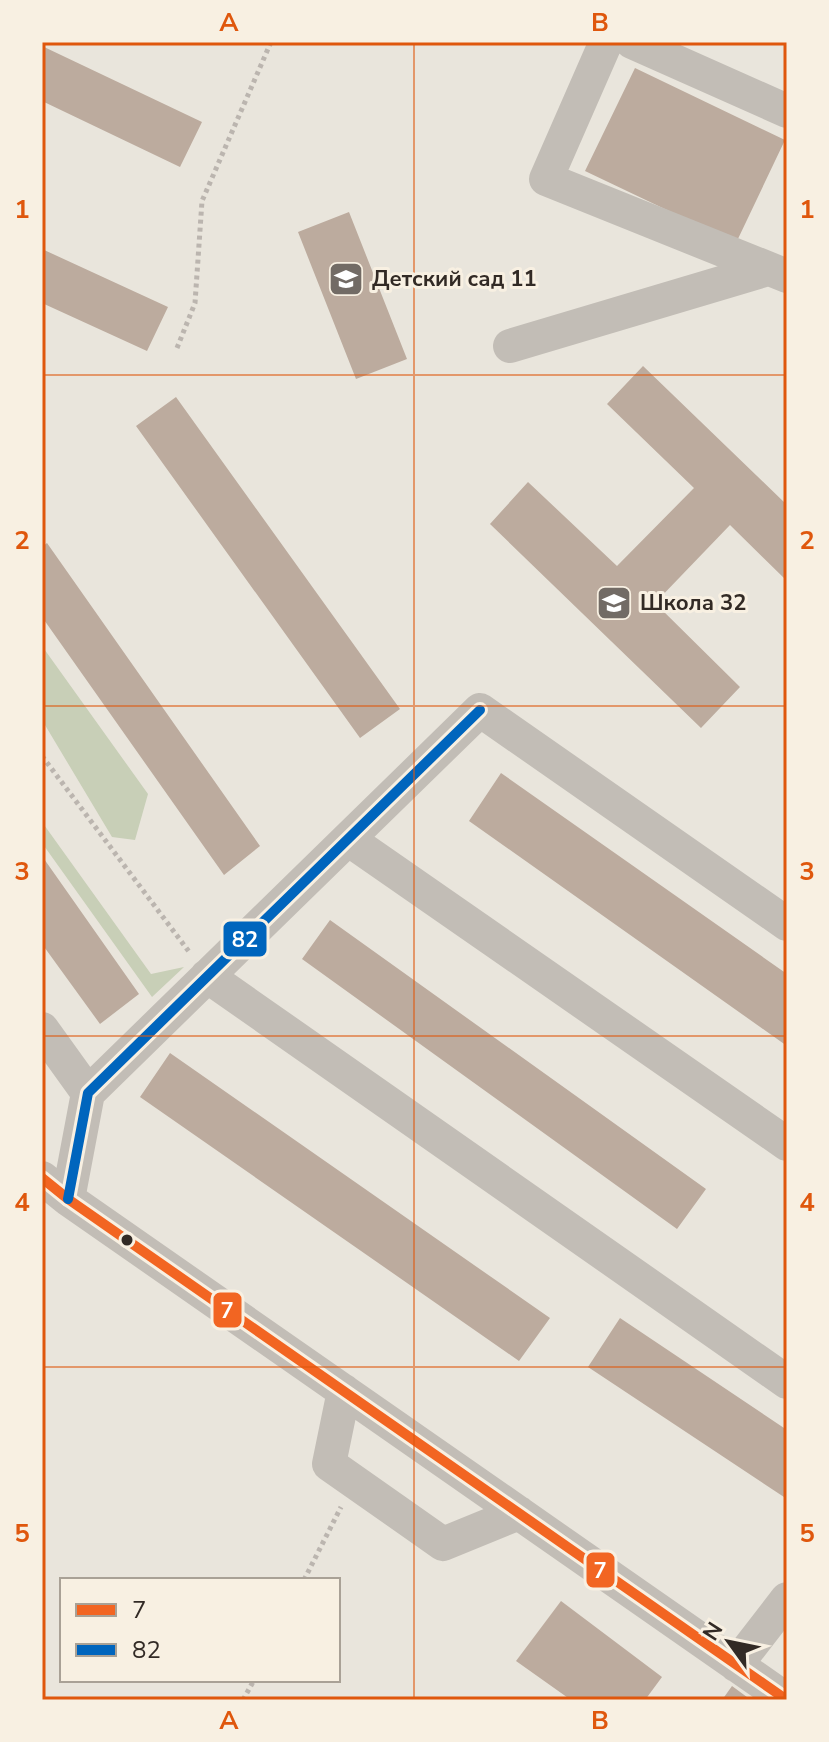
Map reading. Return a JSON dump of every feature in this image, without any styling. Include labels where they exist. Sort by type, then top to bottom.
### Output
[{"type":"street","points":[[606,42],[546,179],[778,272]]},
{"type":"street","points":[[632,42],[787,111]]},
{"type":"street","points":[[510,346],[778,272]]},
{"type":"street","points":[[787,924],[480,710],[88,1093],[55,1189],[787,1700]]},
{"type":"street","points":[[348,839],[787,1144]]},
{"type":"street","points":[[207,976],[787,1382]]},
{"type":"street","points":[[42,1029],[88,1093]]},
{"type":"street","points":[[344,1391],[329,1464],[354,1482],[443,1544],[519,1513]]},
{"type":"street","points":[[736,1665],[787,1599]]},
{"type":"path","points":[[177,348],[195,303],[202,201],[271,42]]},
{"type":"path","points":[[42,756],[207,976]]},
{"type":"path","points":[[305,1578],[354,1482]]},
{"type":"path","points":[[243,1700],[253,1682]]},
{"type":"green space","points":[[42,646],[148,794],[135,840],[112,837],[42,720]]},
{"type":"green space","points":[[42,822],[151,974],[184,967],[152,997],[42,843]]},
{"type":"building","points":[[42,46],[202,122],[180,167],[42,101]]},
{"type":"building","points":[[635,68],[785,140],[736,243],[585,171]]},
{"type":"building","points":[[349,212],[407,359],[356,379],[298,232]]},
{"type":"building","points":[[42,249],[168,307],[147,351],[42,303]]},
{"type":"building","points":[[643,366],[787,505],[787,581],[730,525],[655,603],[740,687],[701,728],[490,524],[528,482],[617,566],[694,488],[607,404]]},
{"type":"building","points":[[176,397],[400,709],[360,738],[136,426]]},
{"type":"building","points":[[47,543],[260,846],[224,875],[42,617],[42,547]]},
{"type":"building","points":[[501,773],[787,974],[787,1046],[469,821]]},
{"type":"building","points":[[42,856],[139,994],[100,1024],[42,944]]},
{"type":"building","points":[[330,920],[706,1189],[677,1229],[302,959]]},
{"type":"building","points":[[170,1053],[550,1318],[519,1361],[140,1097]]},
{"type":"building","points":[[620,1318],[787,1430],[787,1499],[588,1367]]},
{"type":"building","points":[[561,1601],[662,1677],[645,1700],[571,1700],[516,1661]]},
{"type":"building","points":[[732,1686],[751,1700],[722,1700]]},
{"type":"transit line","name":"82","points":[[68,1199],[88,1093],[480,710]]},
{"type":"transit line","name":"7","points":[[42,1178],[787,1700]]},
{"type":"place","name":"Детский сад 11","points":[[346,279]]},
{"type":"place","name":"Школа 32","points":[[614,603]]}]
